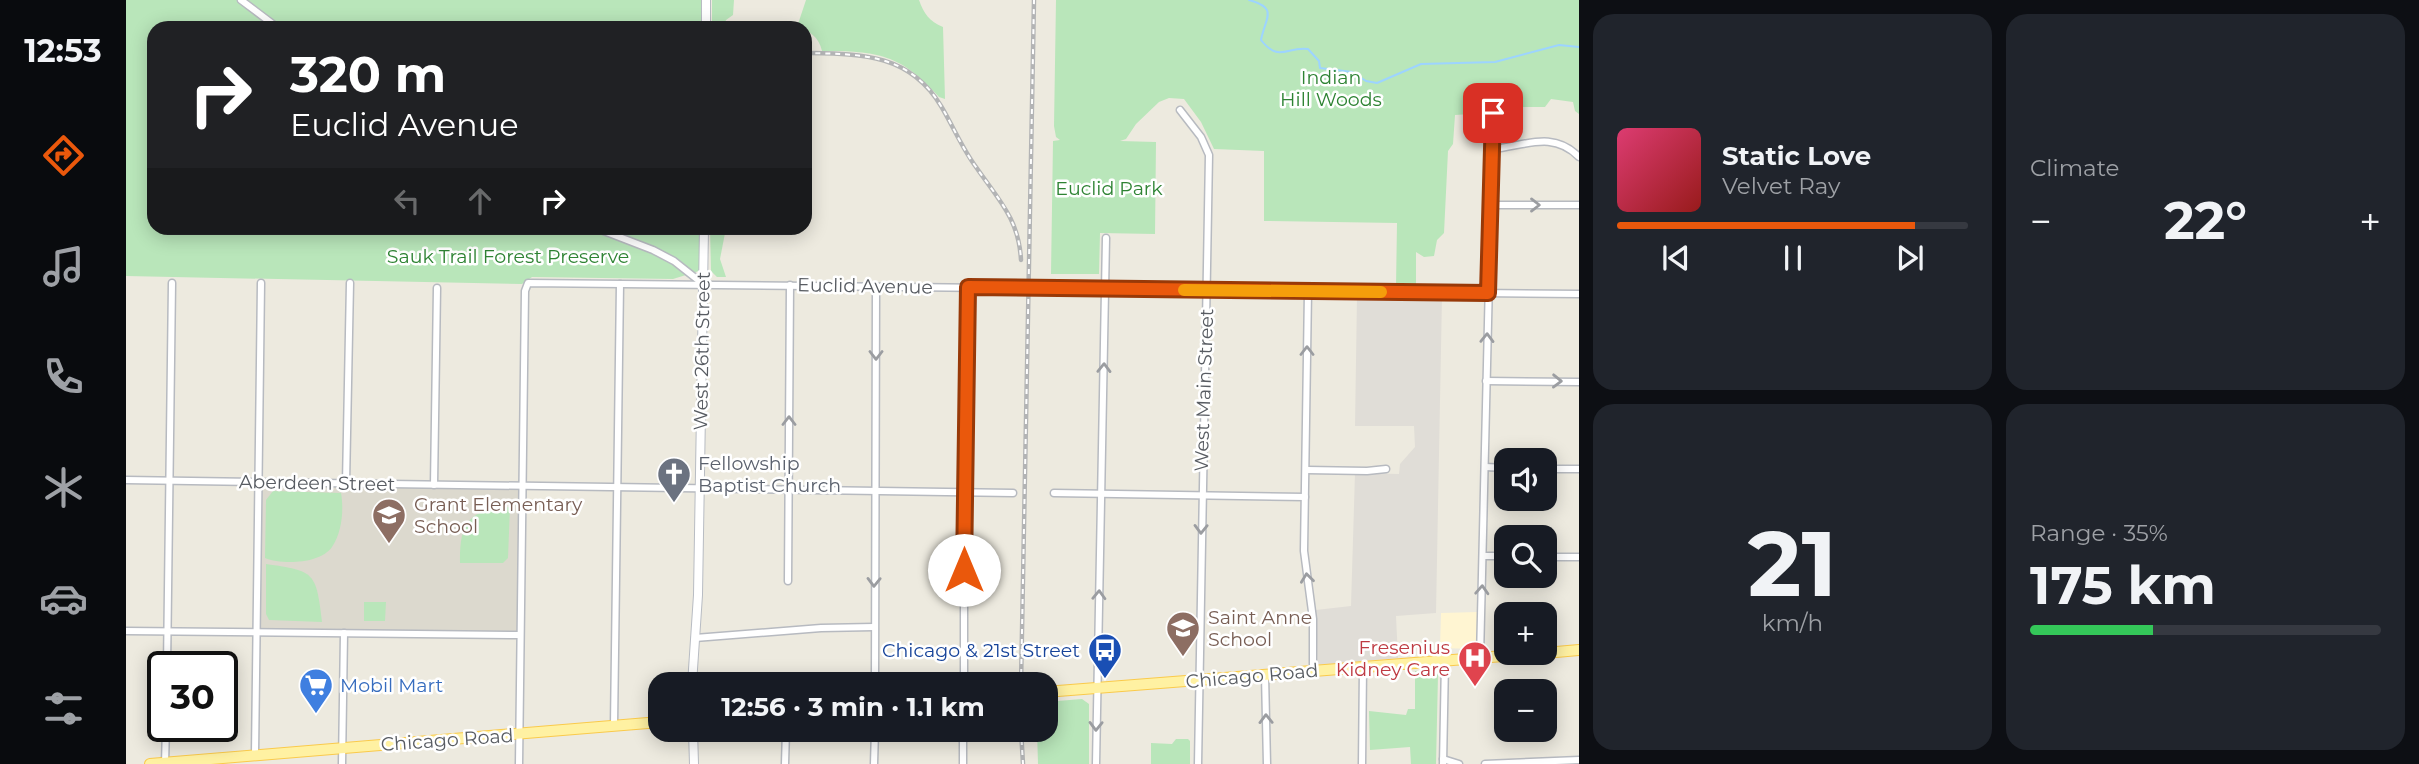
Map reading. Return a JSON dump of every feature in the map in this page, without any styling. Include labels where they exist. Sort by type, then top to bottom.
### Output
[{"type":"main road","name":"Chicago Road","points":[[1557,652],[1579,650]]},
{"type":"main road","name":"Chicago Road","points":[[1058,691],[1494,657]]},
{"type":"main road","name":"Chicago Road","points":[[150,764],[648,723]]},
{"type":"street","points":[[242,0],[269,21]]},
{"type":"street","points":[[706,0],[706,21]]},
{"type":"street","name":"West Main Street","points":[[1180,110],[1201,137],[1209,155],[1198,764]]},
{"type":"street","points":[[1480,658],[1493,113]]},
{"type":"street","points":[[1493,149],[1532,141],[1550,141],[1562,145],[1579,157]]},
{"type":"street","points":[[1490,205],[1579,205]]},
{"type":"street","points":[[614,235],[674,261],[703,284]]},
{"type":"street","name":"West 26th Street","points":[[693,672],[700,488],[704,235]]},
{"type":"street","points":[[1096,764],[1106,238]]},
{"type":"street","points":[[167,651],[172,283]]},
{"type":"street","points":[[255,754],[261,283]]},
{"type":"street","points":[[346,483],[350,283]]},
{"type":"street","name":"Euclid Avenue","points":[[523,486],[525,291],[528,283],[1579,294]]},
{"type":"street","points":[[614,725],[620,284]]},
{"type":"street","points":[[788,580],[790,285]]},
{"type":"street","points":[[875,672],[876,286]]},
{"type":"street","points":[[964,672],[968,287]]},
{"type":"street","points":[[435,485],[437,288]]},
{"type":"street","points":[[1308,291],[1304,551],[1313,619],[1313,671]]},
{"type":"street","points":[[1486,380],[1579,382]]},
{"type":"street","points":[[1485,467],[1494,467]]},
{"type":"street","points":[[1307,470],[1386,469]]},
{"type":"street","points":[[1557,469],[1579,469]]},
{"type":"street","name":"Aberdeen Street","points":[[126,480],[1013,493]]},
{"type":"street","points":[[519,764],[523,486]]},
{"type":"street","points":[[1054,493],[1305,497]]},
{"type":"street","points":[[1484,556],[1494,556]]},
{"type":"street","points":[[1557,557],[1579,557]]},
{"type":"street","points":[[695,638],[821,628],[874,628]]},
{"type":"street","points":[[126,631],[520,635]]},
{"type":"street","points":[[342,764],[344,633]]},
{"type":"street","points":[[1445,660],[1443,761],[1459,764]]},
{"type":"street","points":[[1362,764],[1363,667]]},
{"type":"street","points":[[1265,675],[1267,764]]},
{"type":"street","points":[[165,763],[166,742]]},
{"type":"street","points":[[693,742],[694,764]]},
{"type":"street","points":[[785,764],[786,742]]},
{"type":"street","points":[[874,764],[875,742]]},
{"type":"street","points":[[963,742],[963,764]]},
{"type":"street","points":[[1485,764],[1579,760]]},
{"type":"shaded area","points":[[1357,296],[1442,296],[1436,613],[1396,616],[1398,658],[1318,665],[1316,610],[1351,606],[1355,473],[1399,474],[1400,464],[1415,447],[1414,426],[1355,426]]},
{"type":"shaded area","name":"Grant Elementary School","points":[[261,485],[520,489],[517,632],[258,629]]},
{"type":"shaded area","points":[[1478,612],[1476,649],[1440,648],[1441,613]]},
{"type":"green space","name":"Sauk Trail Forest Preserve","points":[[126,0],[703,0],[703,21],[147,21],[147,235],[700,235],[699,271],[673,279],[532,277],[522,284],[126,276]]},
{"type":"green space","points":[[712,0],[734,0],[733,15],[726,21],[712,21]]},
{"type":"green space","points":[[806,0],[919,0],[928,16],[943,27],[945,99],[939,97],[912,72],[887,58],[858,52],[822,51],[812,34],[812,21],[799,21]]},
{"type":"green space","name":"Indian Hill Woods","points":[[1056,0],[1579,0],[1579,114],[1575,111],[1573,102],[1551,99],[1545,107],[1455,115],[1453,144],[1448,151],[1444,233],[1437,240],[1434,256],[1424,257],[1416,252],[1416,288],[1396,287],[1397,223],[1264,221],[1264,151],[1214,149],[1201,122],[1184,99],[1169,98],[1159,102],[1136,124],[1126,139],[1120,141],[1156,142],[1155,234],[1100,233],[1099,274],[1051,274],[1053,141],[1060,140],[1056,137],[1054,126]]},
{"type":"green space","points":[[710,235],[725,235],[720,259],[726,277],[717,277],[711,271]]},
{"type":"green space","points":[[273,491],[341,493],[340,528],[332,547],[326,553],[300,562],[281,562],[265,558],[266,500]]},
{"type":"green space","points":[[510,507],[508,558],[503,563],[460,563],[462,538],[469,521],[485,511]]},
{"type":"green space","points":[[266,564],[295,569],[310,577],[318,593],[322,622],[269,620],[266,614]]},
{"type":"green space","points":[[364,602],[386,602],[385,621],[364,621]]},
{"type":"green space","points":[[1435,670],[1438,675],[1436,764],[1411,764],[1410,747],[1370,750],[1369,711],[1406,715],[1408,709],[1415,709],[1415,671]]},
{"type":"green space","points":[[1082,699],[1089,704],[1089,764],[1038,764],[1037,742],[1058,742],[1058,701]]},
{"type":"green space","points":[[1176,739],[1190,741],[1190,764],[1151,764],[1151,743],[1172,744]]},
{"type":"waterway","points":[[1249,0],[1267,10],[1261,40],[1273,51],[1308,49],[1319,61],[1320,68],[1352,72],[1366,81],[1377,83],[1421,64],[1495,62],[1559,45],[1579,47]]},
{"type":"railway","points":[[1021,672],[1034,0]]},
{"type":"railway","points":[[812,53],[845,54],[882,60],[914,76],[928,89],[1012,221],[1021,260]]},
{"type":"railway","points":[[1022,742],[1023,764]]},
{"type":"slow traffic","points":[[1184,290],[1381,292]]},
{"type":"place","name":"Fellowship Baptist Church","points":[[674,504]]},
{"type":"place","name":"Grant Elementary School","points":[[389,545]]},
{"type":"place","name":"Saint Anne School","points":[[1183,658]]},
{"type":"place","name":"Chicago & 21st Street","points":[[1105,680]]},
{"type":"place","name":"Fresenius Kidney Care","points":[[1475,688]]},
{"type":"place","name":"Mobil Mart","points":[[316,715]]},
{"type":"route","points":[[964,570],[968,287],[1488,293],[1493,113]]},
{"type":"park label","name":"Euclid Park","points":[[1109,188]]}]
